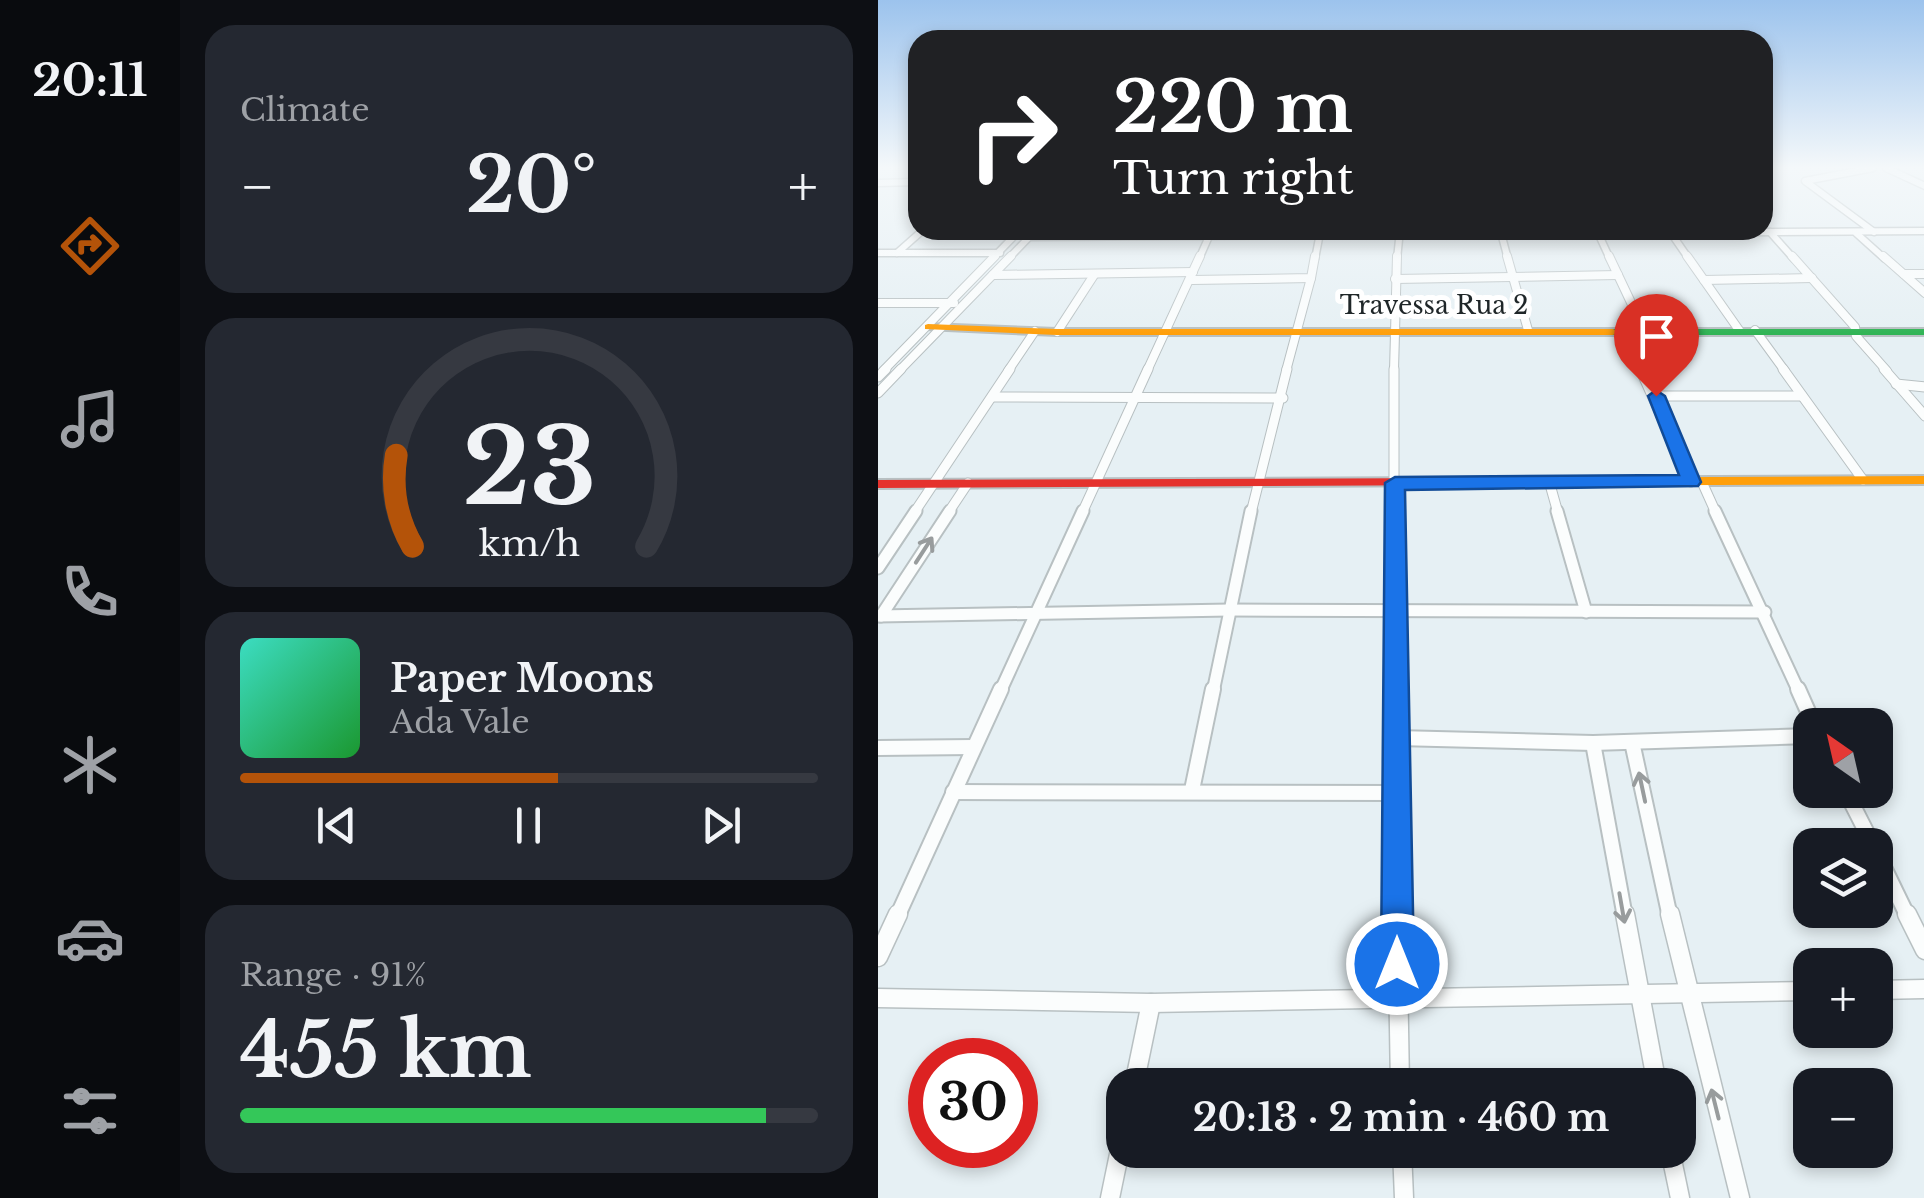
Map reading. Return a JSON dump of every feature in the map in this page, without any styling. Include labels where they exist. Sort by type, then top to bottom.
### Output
[{"type":"street","points":[[1863,224],[1874,232]]},
{"type":"street","points":[[1773,233],[1924,232]]},
{"type":"street","points":[[1856,233],[1924,293]]},
{"type":"street","points":[[1773,235],[1924,416]]},
{"type":"street","points":[[897,253],[911,240]]},
{"type":"street","points":[[878,393],[1011,240]]},
{"type":"street","points":[[878,377],[993,275],[1026,240]]},
{"type":"street","points":[[878,957],[1207,240]]},
{"type":"street","points":[[1192,790],[1257,483],[1283,398],[1295,330],[1319,240]]},
{"type":"street","points":[[1399,240],[1395,279],[1393,613],[1399,1068]]},
{"type":"street","points":[[1504,240],[1528,330]]},
{"type":"street","points":[[1601,240],[1644,330]]},
{"type":"street","points":[[1675,240],[1802,396],[1863,480]]},
{"type":"street","points":[[878,253],[1000,252]]},
{"type":"street","points":[[1057,332],[1094,274]]},
{"type":"street","points":[[1395,279],[1618,274]]},
{"type":"street","points":[[1904,274],[1924,274]]},
{"type":"street","points":[[993,275],[1311,278]]},
{"type":"street","points":[[1704,280],[1812,278]]},
{"type":"street","points":[[878,303],[954,303]]},
{"type":"street","name":"Travessa Rua 2","points":[[936,327],[1036,332],[1924,332]]},
{"type":"street","points":[[1624,330],[1696,482],[1765,612],[1807,708]]},
{"type":"street","points":[[878,568],[1036,332]]},
{"type":"street","points":[[1896,384],[1924,387]]},
{"type":"street","points":[[1656,396],[1802,396]]},
{"type":"street","points":[[992,398],[1283,398]]},
{"type":"street","points":[[1912,403],[1924,401]]},
{"type":"street","points":[[878,484],[1924,480]]},
{"type":"street","points":[[1549,482],[1586,612]]},
{"type":"street","points":[[879,616],[968,483]]},
{"type":"street","points":[[879,616],[1230,610],[1765,612]]},
{"type":"street","points":[[1397,738],[1593,743],[1793,737]]},
{"type":"street","points":[[1632,742],[1688,994],[1740,1198]]},
{"type":"street","points":[[1593,743],[1653,1068]]},
{"type":"street","points":[[878,748],[973,746]]},
{"type":"street","points":[[952,792],[1398,793]]},
{"type":"street","points":[[1893,887],[1924,950]]},
{"type":"street","points":[[1893,989],[1924,988]]},
{"type":"street","points":[[878,998],[1152,1004],[1793,991]]},
{"type":"street","points":[[1138,1068],[1152,1004]]},
{"type":"street","points":[[1110,1198],[1116,1168]]},
{"type":"street","points":[[1403,1168],[1404,1198]]},
{"type":"street","points":[[1674,1168],[1680,1198]]},
{"type":"traffic: fast","points":[[1613,332],[1925,332]]},
{"type":"traffic: slow","points":[[928,327],[1057,332],[1613,332]]},
{"type":"traffic: slow","points":[[1463,482],[1925,480]]},
{"type":"traffic: jam","points":[[878,484],[1463,482]]},
{"type":"route","points":[[1397,964],[1395,483],[1691,482],[1656,396]]}]
